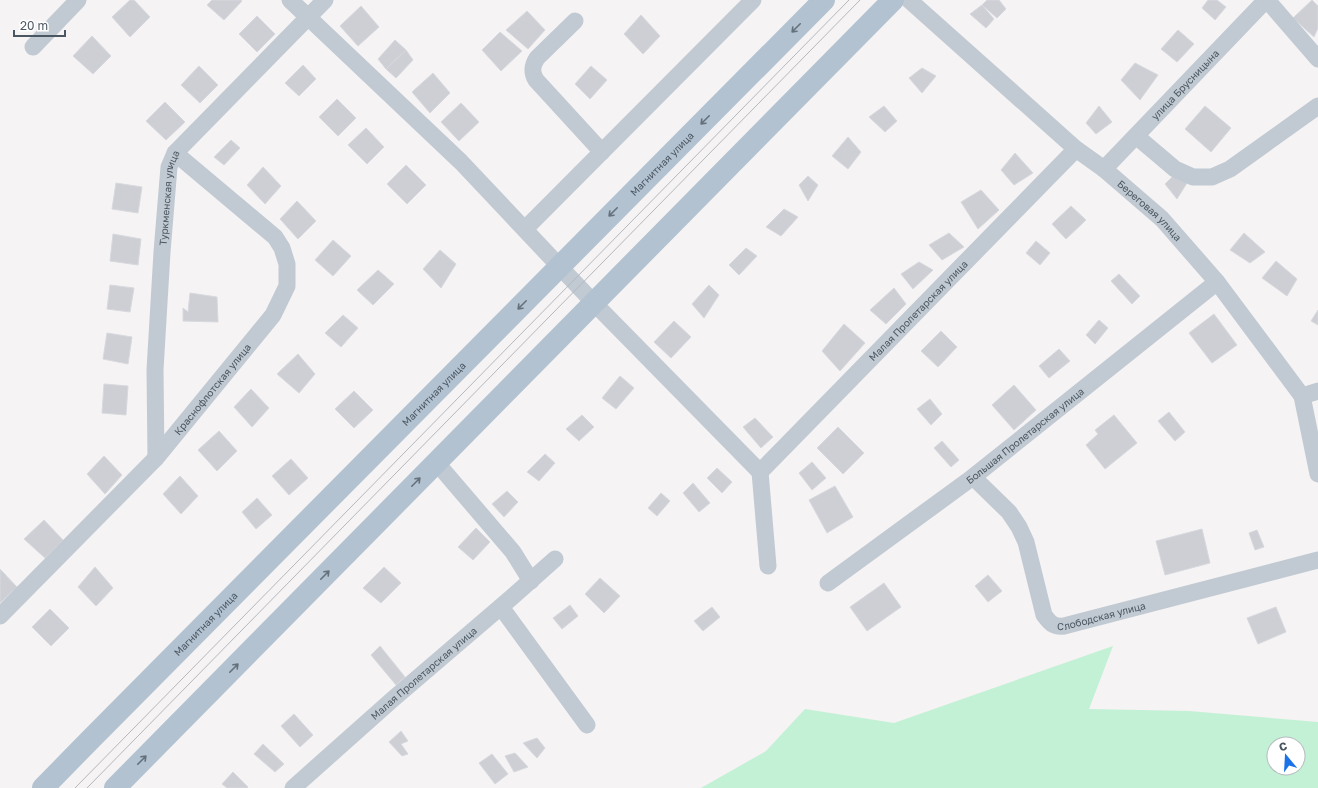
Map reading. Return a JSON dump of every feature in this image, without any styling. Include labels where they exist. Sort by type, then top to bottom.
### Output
[{"type":"main road","name":"Магнитная улица","points":[[44,788],[89,740],[824,0]]},
{"type":"main road","points":[[115,788],[893,0]]},
{"type":"street","points":[[33,47],[78,0]]},
{"type":"street","points":[[290,0],[461,162],[594,303],[760,472],[768,566]]},
{"type":"street","name":"Туркменская улица","points":[[156,458],[155,370],[169,167],[175,153],[325,0]]},
{"type":"street","points":[[525,230],[753,0]]},
{"type":"street","name":"Береговая улица","points":[[909,0],[1076,149],[1104,169],[1162,219],[1217,282],[1302,396],[1318,474]]},
{"type":"street","points":[[1266,0],[1318,59]]},
{"type":"street","name":"улица Брусницына","points":[[1104,169],[1266,0]]},
{"type":"street","points":[[575,21],[533,63],[533,75],[602,152]]},
{"type":"street","points":[[1136,136],[1175,169],[1193,177],[1212,177],[1230,169],[1318,106]]},
{"type":"street","name":"Малая Пролетарская улица","points":[[760,472],[1076,149]]},
{"type":"street","name":"Краснофлотская улица","points":[[0,616],[156,458],[273,315],[287,286],[287,264],[282,248],[275,236],[175,153]]},
{"type":"street","name":"Большая Пролетарская улица","points":[[828,583],[973,476],[1217,282]]},
{"type":"street","points":[[1302,396],[1318,391]]},
{"type":"street","points":[[436,462],[513,552],[531,581]]},
{"type":"street","name":"Слободская улица","points":[[973,476],[1009,512],[1019,527],[1026,542],[1044,615],[1050,623],[1057,626],[1072,624],[1318,560]]},
{"type":"street","name":"Малая Пролетарская улица","points":[[293,788],[393,699],[555,559]]},
{"type":"street","points":[[501,607],[587,725]]},
{"type":"green space","points":[[1113,646],[1089,709],[1189,711],[1318,722],[1318,788],[701,788],[766,751],[805,709],[894,723]]},
{"type":"building","points":[[130,0],[134,0],[150,17],[130,37],[112,17]]},
{"type":"building","points":[[212,0],[242,1],[224,20],[207,5]]},
{"type":"building","points":[[987,0],[999,0],[1006,9],[997,18],[982,5]]},
{"type":"building","points":[[1208,0],[1217,0],[1226,7],[1215,20],[1202,8]]},
{"type":"building","points":[[1312,0],[1318,6],[1318,28],[1314,37],[1293,18]]},
{"type":"building","points":[[982,5],[994,19],[986,28],[970,14]]},
{"type":"building","points":[[361,6],[379,27],[358,46],[340,26]]},
{"type":"building","points":[[527,11],[545,30],[528,49],[506,30]]},
{"type":"building","points":[[641,15],[660,36],[643,54],[624,34]]},
{"type":"building","points":[[257,16],[275,34],[257,52],[239,34]]},
{"type":"building","points":[[1178,30],[1194,44],[1177,62],[1161,49]]},
{"type":"building","points":[[500,32],[522,51],[501,71],[482,50]]},
{"type":"building","points":[[92,36],[111,56],[93,74],[73,56]]},
{"type":"building","points":[[395,40],[406,50],[386,69],[378,59]]},
{"type":"building","points":[[406,50],[413,60],[396,78],[386,69]]},
{"type":"building","points":[[1135,63],[1158,75],[1140,100],[1121,80]]},
{"type":"building","points":[[303,65],[316,79],[299,96],[285,83]]},
{"type":"building","points":[[199,66],[218,85],[200,103],[181,85]]},
{"type":"building","points":[[591,66],[607,80],[590,99],[575,84]]},
{"type":"building","points":[[922,68],[936,76],[922,93],[909,78]]},
{"type":"building","points":[[433,73],[450,93],[430,113],[412,92]]},
{"type":"building","points":[[337,99],[356,118],[338,136],[319,117]]},
{"type":"building","points":[[165,102],[185,122],[166,140],[146,121]]},
{"type":"building","points":[[461,103],[479,122],[459,141],[441,122]]},
{"type":"building","points":[[884,106],[897,121],[885,132],[869,117]]},
{"type":"building","points":[[1099,106],[1112,122],[1096,134],[1086,123]]},
{"type":"building","points":[[1205,106],[1231,128],[1211,152],[1185,129]]},
{"type":"building","points":[[366,128],[384,147],[367,164],[348,145]]},
{"type":"building","points":[[848,137],[861,152],[848,169],[832,156]]},
{"type":"building","points":[[231,140],[240,148],[224,165],[214,157]]},
{"type":"building","points":[[1015,153],[1033,173],[1014,185],[1001,170]]},
{"type":"building","points":[[406,165],[426,185],[407,204],[387,184]]},
{"type":"building","points":[[263,167],[281,186],[265,204],[247,185]]},
{"type":"building","points":[[1174,175],[1187,183],[1177,199],[1165,184]]},
{"type":"building","points":[[808,176],[818,185],[808,201],[799,185]]},
{"type":"building","points":[[116,183],[142,187],[138,213],[112,209]]},
{"type":"building","points":[[981,190],[999,210],[978,229],[961,202]]},
{"type":"building","points":[[297,201],[316,221],[298,239],[280,219]]},
{"type":"building","points":[[1071,206],[1086,220],[1066,239],[1052,224]]},
{"type":"building","points":[[784,209],[798,217],[781,236],[766,227]]},
{"type":"building","points":[[949,233],[964,247],[942,260],[929,245]]},
{"type":"building","points":[[1244,233],[1265,252],[1250,263],[1230,250]]},
{"type":"building","points":[[113,234],[141,239],[138,265],[110,261]]},
{"type":"building","points":[[333,240],[351,256],[333,276],[315,260]]},
{"type":"building","points":[[1036,241],[1050,253],[1040,265],[1026,253]]},
{"type":"building","points":[[746,248],[757,256],[739,275],[729,265]]},
{"type":"building","points":[[440,250],[456,264],[441,288],[423,269]]},
{"type":"building","points":[[1276,261],[1297,279],[1287,296],[1262,278]]},
{"type":"building","points":[[919,262],[933,270],[913,289],[901,274]]},
{"type":"building","points":[[378,270],[394,284],[373,305],[357,290]]},
{"type":"building","points":[[1119,274],[1140,296],[1132,304],[1111,281]]},
{"type":"building","points":[[110,285],[134,288],[130,312],[107,309]]},
{"type":"building","points":[[709,285],[719,295],[704,318],[692,304]]},
{"type":"building","points":[[894,288],[906,304],[886,324],[870,310]]},
{"type":"building","points":[[190,293],[217,297],[218,322],[183,321],[183,308],[188,312]]},
{"type":"building","points":[[1318,310],[1318,325],[1311,321]]},
{"type":"building","points":[[1214,314],[1237,345],[1212,363],[1189,333]]},
{"type":"building","points":[[343,315],[358,328],[341,347],[325,333]]},
{"type":"building","points":[[1099,320],[1108,328],[1095,344],[1086,335]]},
{"type":"building","points":[[674,321],[691,337],[671,358],[654,342]]},
{"type":"building","points":[[844,324],[865,343],[840,371],[822,351]]},
{"type":"building","points":[[941,331],[957,347],[938,367],[921,351]]},
{"type":"building","points":[[107,333],[132,337],[128,364],[103,359]]},
{"type":"building","points":[[1059,349],[1070,361],[1049,378],[1039,366]]},
{"type":"building","points":[[298,354],[315,374],[299,393],[277,374]]},
{"type":"building","points":[[620,376],[634,388],[616,409],[602,398]]},
{"type":"building","points":[[104,384],[128,386],[126,415],[102,413]]},
{"type":"building","points":[[1014,385],[1036,410],[1014,430],[992,405]]},
{"type":"building","points":[[251,389],[269,408],[252,427],[234,407]]},
{"type":"building","points":[[354,391],[373,410],[354,428],[335,409]]},
{"type":"building","points":[[930,399],[942,414],[931,425],[917,409]]},
{"type":"building","points":[[1169,412],[1185,432],[1175,441],[1158,421]]},
{"type":"building","points":[[582,415],[594,427],[579,441],[566,429]]},
{"type":"building","points":[[1114,415],[1137,443],[1105,469],[1086,445],[1098,434],[1095,430]]},
{"type":"building","points":[[755,418],[773,437],[761,448],[743,427]]},
{"type":"building","points":[[838,427],[864,453],[843,474],[817,448]]},
{"type":"building","points":[[219,431],[237,451],[217,471],[198,450]]},
{"type":"building","points":[[942,441],[959,460],[951,467],[934,448]]},
{"type":"building","points":[[545,454],[555,463],[539,481],[527,472]]},
{"type":"building","points":[[104,456],[122,475],[105,494],[87,474]]},
{"type":"building","points":[[291,459],[308,478],[289,495],[272,476]]},
{"type":"building","points":[[812,462],[826,478],[812,490],[799,473]]},
{"type":"building","points":[[717,468],[732,482],[722,493],[707,478]]},
{"type":"building","points":[[180,476],[198,496],[181,514],[163,494]]},
{"type":"building","points":[[693,483],[710,503],[699,512],[683,493]]},
{"type":"building","points":[[835,486],[853,517],[827,533],[809,500]]},
{"type":"building","points":[[507,491],[518,502],[504,517],[492,504]]},
{"type":"building","points":[[661,493],[670,501],[657,516],[648,508]]},
{"type":"building","points":[[257,498],[272,515],[256,529],[242,512]]},
{"type":"building","points":[[44,520],[63,540],[45,558],[24,539]]},
{"type":"building","points":[[476,528],[490,542],[473,560],[458,547]]},
{"type":"building","points":[[1202,529],[1210,563],[1165,575],[1156,541]]},
{"type":"building","points":[[1257,530],[1264,547],[1255,550],[1249,533]]},
{"type":"building","points":[[95,567],[113,588],[96,606],[78,587]]},
{"type":"building","points":[[384,567],[401,583],[381,603],[363,588]]},
{"type":"building","points":[[0,569],[17,587],[0,603]]},
{"type":"building","points":[[988,575],[1002,591],[988,602],[975,586]]},
{"type":"building","points":[[600,578],[620,596],[604,613],[585,594]]},
{"type":"building","points":[[884,583],[901,607],[867,631],[850,607]]},
{"type":"building","points":[[570,605],[578,616],[562,629],[553,618]]},
{"type":"building","points":[[712,607],[720,617],[703,631],[694,621]]},
{"type":"building","points":[[1276,607],[1286,632],[1258,644],[1247,618]]},
{"type":"building","points":[[50,609],[69,628],[51,646],[32,627]]},
{"type":"building","points":[[380,646],[405,677],[396,685],[371,655]]},
{"type":"building","points":[[294,714],[313,735],[300,747],[281,726]]},
{"type":"building","points":[[401,731],[408,741],[401,744],[408,754],[402,756],[389,742]]},
{"type":"building","points":[[537,738],[545,748],[537,758],[523,743]]},
{"type":"building","points":[[263,744],[284,764],[275,772],[254,754]]},
{"type":"building","points":[[515,753],[528,767],[514,772],[505,756]]},
{"type":"building","points":[[492,754],[508,774],[495,784],[479,763]]},
{"type":"building","points":[[233,772],[248,787],[247,788],[227,788],[222,784]]},
{"type":"tram line","points":[[75,788],[849,0]]},
{"type":"tram line","points":[[87,788],[860,0]]}]
